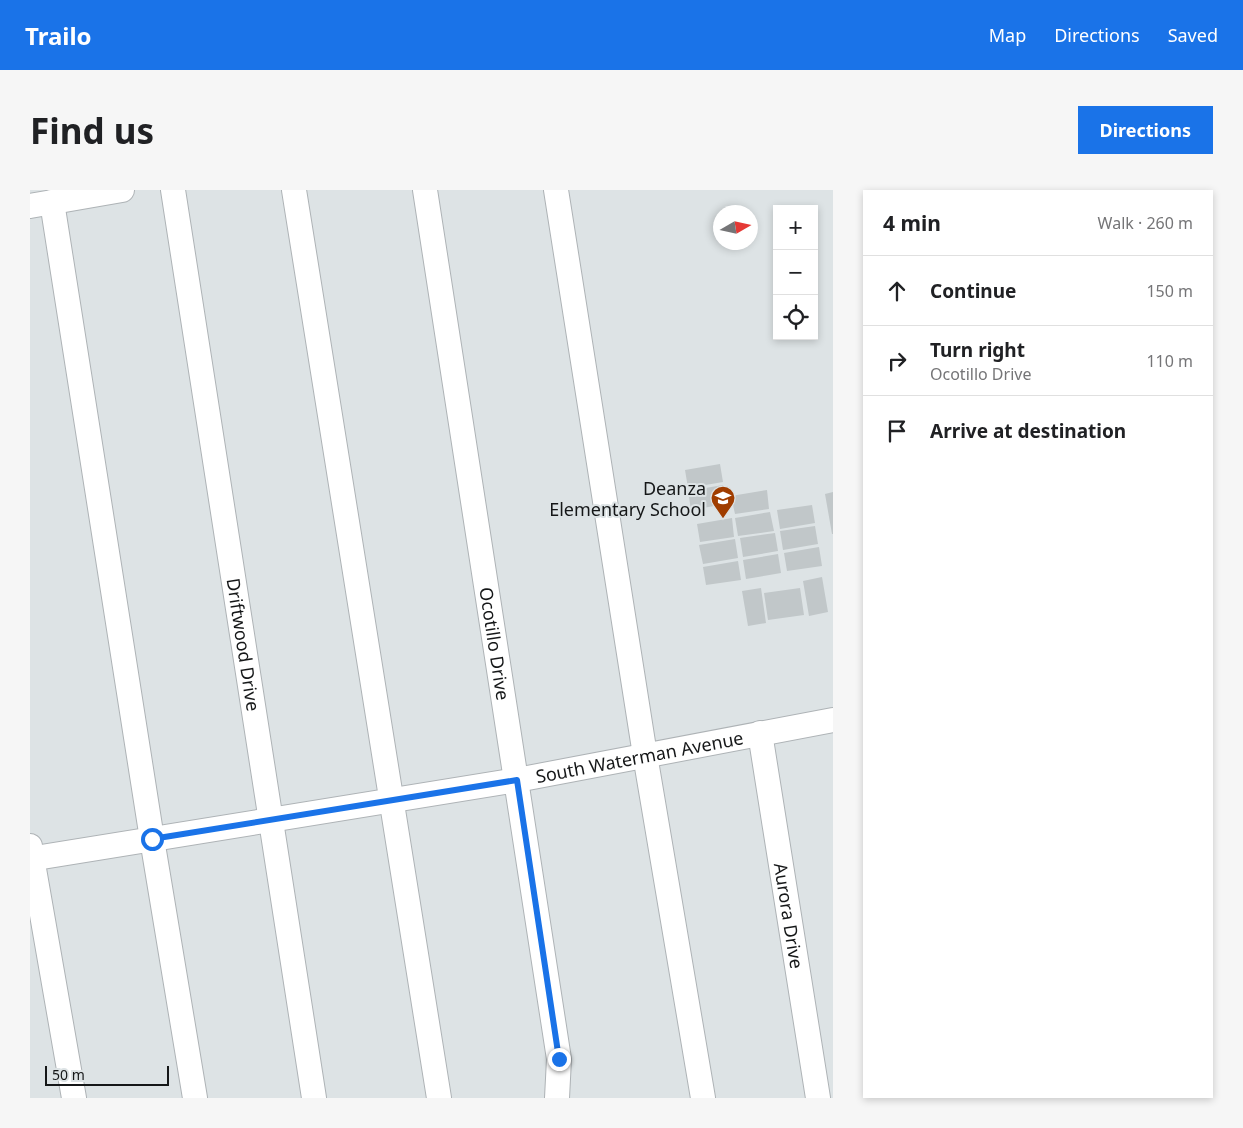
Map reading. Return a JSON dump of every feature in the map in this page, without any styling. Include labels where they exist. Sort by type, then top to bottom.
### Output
[{"type":"street","points":[[122,190],[41,204],[152,839],[195,1098]]},
{"type":"street","name":"Driftwood Drive","points":[[173,190],[314,1098]]},
{"type":"street","points":[[294,190],[393,800],[439,1098]]},
{"type":"street","name":"Ocotillo Drive","points":[[425,190],[559,1059],[557,1098]]},
{"type":"street","points":[[556,190],[645,754],[703,1098]]},
{"type":"street","name":"South Waterman Avenue","points":[[31,855],[152,839],[517,780],[645,754],[833,720]]},
{"type":"street","name":"Aurora Drive","points":[[760,733],[818,1098]]},
{"type":"street","points":[[31,855],[74,1098]]},
{"type":"building","points":[[720,464],[723,482],[688,488],[685,470]]},
{"type":"building","points":[[723,485],[726,504],[691,510],[688,491]]},
{"type":"building","points":[[767,490],[769,509],[735,514],[731,496]]},
{"type":"building","points":[[833,492],[833,534],[832,534],[825,494]]},
{"type":"building","points":[[812,505],[815,523],[780,529],[777,510]]},
{"type":"building","points":[[770,512],[774,531],[738,536],[735,518]]},
{"type":"building","points":[[732,518],[734,537],[700,542],[697,524]]},
{"type":"building","points":[[815,526],[818,544],[783,550],[780,531]]},
{"type":"building","points":[[775,533],[778,551],[743,557],[740,538]]},
{"type":"building","points":[[735,539],[738,558],[703,564],[699,545]]},
{"type":"building","points":[[819,547],[822,566],[787,571],[784,553]]},
{"type":"building","points":[[778,554],[781,573],[746,579],[743,560]]},
{"type":"building","points":[[738,561],[741,580],[706,585],[703,567]]},
{"type":"building","points":[[822,577],[828,612],[809,616],[803,581]]},
{"type":"building","points":[[761,588],[766,623],[748,626],[742,591]]},
{"type":"building","points":[[800,588],[804,615],[768,620],[764,593]]},
{"type":"place","name":"Deanza Elementary School","points":[[723,519]]},
{"type":"route","points":[[152,839],[517,780],[559,1059]]}]
